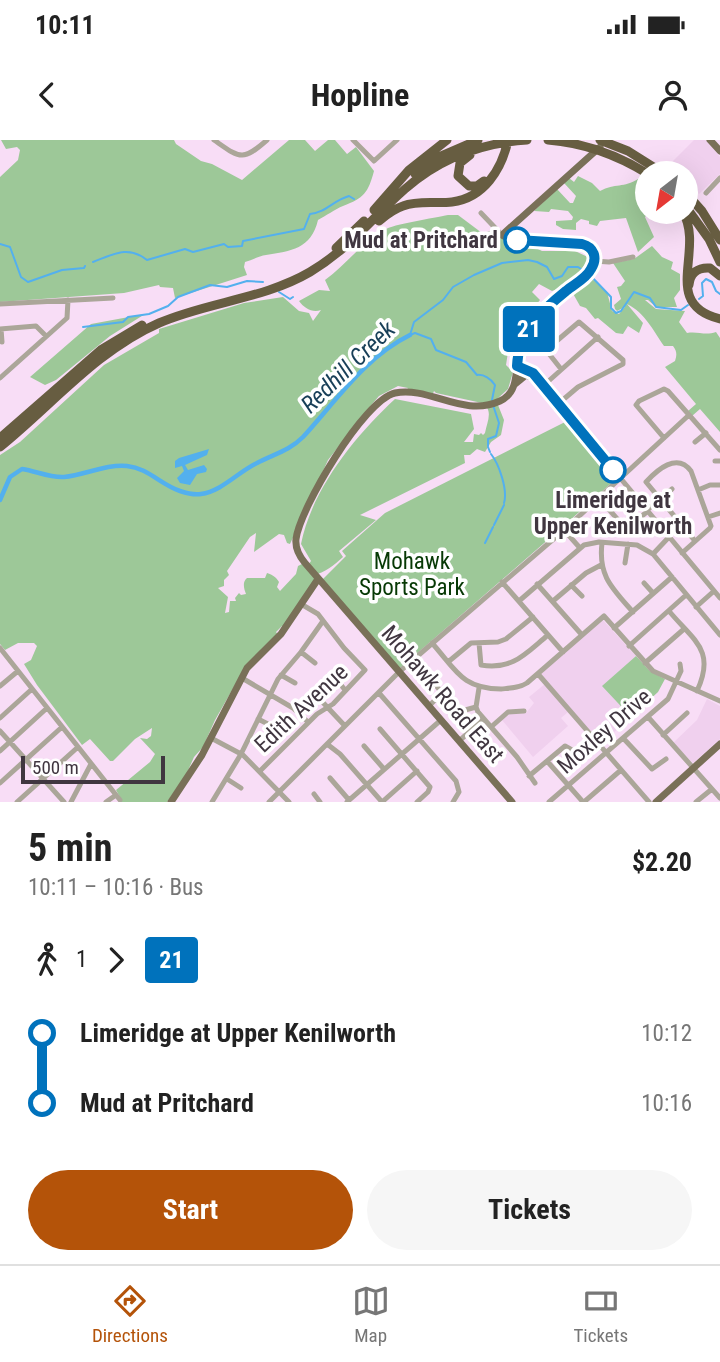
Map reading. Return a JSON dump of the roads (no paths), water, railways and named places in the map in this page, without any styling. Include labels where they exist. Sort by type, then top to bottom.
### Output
[{"type":"highway","points":[[339,249],[415,166],[450,140]]},
{"type":"highway","points":[[374,210],[427,164],[478,140]]},
{"type":"highway","points":[[361,234],[419,177],[462,154],[527,140]]},
{"type":"highway","points":[[548,140],[598,149],[635,167]]},
{"type":"highway","points":[[600,140],[628,151],[644,161]]},
{"type":"highway","points":[[503,145],[491,172],[482,183],[471,187],[462,182],[457,171],[462,161],[503,145]]},
{"type":"highway","points":[[0,438],[102,349],[127,333],[161,317],[306,275],[392,211],[403,206],[420,202],[461,200],[477,193],[486,185],[503,145]]},
{"type":"highway","points":[[698,206],[720,240]]},
{"type":"highway","points":[[688,224],[691,237],[686,281],[689,293],[702,311],[720,317]]},
{"type":"highway","points":[[697,224],[709,239],[720,262]]},
{"type":"highway","points":[[720,276],[713,269],[702,268],[694,272],[689,284],[697,303],[707,312],[720,317]]},
{"type":"highway","points":[[0,447],[111,352],[141,332],[174,318],[284,281]]},
{"type":"main road","points":[[502,235],[608,140]]},
{"type":"main road","points":[[710,140],[720,151]]},
{"type":"main road","points":[[509,229],[508,236],[517,240]]},
{"type":"main road","points":[[502,235],[517,240],[586,245],[594,252],[593,265],[585,277],[562,294],[526,332],[520,346],[514,384]]},
{"type":"main road","points":[[514,384],[525,375],[541,383]]},
{"type":"main road","name":"Mohawk Road East","points":[[512,802],[318,579],[296,546],[299,529],[331,463],[380,400],[393,394],[404,393],[459,405],[485,405],[501,400],[514,384]]},
{"type":"main road","points":[[171,802],[211,738],[252,661],[278,637],[318,579]]},
{"type":"main road","points":[[656,802],[720,744]]},
{"type":"street","points":[[214,140],[237,156],[243,156],[251,154],[267,140]]},
{"type":"street","points":[[353,140],[374,160],[397,140]]},
{"type":"street","points":[[386,140],[391,146]]},
{"type":"street","points":[[706,192],[720,178]]},
{"type":"street","points":[[481,213],[502,235]]},
{"type":"street","points":[[593,265],[633,257]]},
{"type":"street","points":[[0,304],[113,298]]},
{"type":"street","points":[[0,378],[69,316],[68,300]]},
{"type":"street","points":[[558,404],[578,387],[624,362],[579,322],[547,349],[561,369]]},
{"type":"street","points":[[2,342],[1,329],[36,326],[46,336]]},
{"type":"street","points":[[541,383],[598,337]]},
{"type":"street","points":[[517,366],[530,370],[720,598]]},
{"type":"street","points":[[664,438],[637,407],[639,401],[666,389],[720,450]]},
{"type":"street","points":[[269,802],[399,672],[564,530],[689,415]]},
{"type":"street","points":[[695,442],[706,433]]},
{"type":"street","points":[[682,552],[695,541],[710,528],[708,517],[688,467],[676,462],[666,465],[646,481],[695,541]]},
{"type":"street","points":[[698,490],[720,485]]},
{"type":"street","points":[[599,498],[626,529],[672,489]]},
{"type":"street","points":[[708,517],[720,513]]},
{"type":"street","points":[[564,530],[580,548]]},
{"type":"street","points":[[653,554],[669,537]]},
{"type":"street","points":[[519,601],[580,548],[592,543],[641,546],[653,554],[720,635]]},
{"type":"street","points":[[602,543],[601,565],[611,586],[633,612]]},
{"type":"street","points":[[625,563],[628,544]]},
{"type":"street","points":[[553,601],[586,573],[601,565]]},
{"type":"street","points":[[614,628],[672,577]]},
{"type":"street","points":[[502,582],[563,652]]},
{"type":"street","points":[[644,583],[653,593]]},
{"type":"street","points":[[537,584],[582,635]]},
{"type":"street","points":[[571,585],[582,596]]},
{"type":"street","points":[[696,607],[714,591]]},
{"type":"street","points":[[629,646],[687,595]]},
{"type":"street","points":[[301,604],[318,614],[337,640],[331,647]]},
{"type":"street","points":[[669,611],[702,650],[706,660],[704,676],[697,691]]},
{"type":"street","points":[[432,643],[466,682],[479,688],[519,687],[538,674],[604,616],[653,671],[720,701]]},
{"type":"street","points":[[449,662],[468,645],[506,639],[533,617]]},
{"type":"street","points":[[212,802],[241,754],[281,675],[302,652],[323,621]]},
{"type":"street","points":[[645,663],[684,629]]},
{"type":"street","points":[[479,643],[481,665],[508,665],[517,661],[548,635]]},
{"type":"street","name":"Edith Avenue","points":[[260,771],[365,670],[337,640]]},
{"type":"street","points":[[0,648],[2,656],[18,671],[118,797],[106,802]]},
{"type":"street","points":[[302,652],[315,663]]},
{"type":"street","points":[[677,682],[681,671],[680,664]]},
{"type":"street","points":[[0,686],[18,671]]},
{"type":"street","points":[[538,674],[649,802]]},
{"type":"street","points":[[281,675],[295,683]]},
{"type":"street","points":[[334,676],[345,691]]},
{"type":"street","points":[[242,678],[293,708],[308,722]]},
{"type":"street","points":[[429,706],[442,693],[430,678]]},
{"type":"street","name":"Moxley Drive","points":[[551,802],[668,699],[677,682]]},
{"type":"street","points":[[479,688],[476,707],[535,783]]},
{"type":"street","points":[[0,718],[32,689]]},
{"type":"street","points":[[379,693],[457,783],[458,793],[453,802]]},
{"type":"street","points":[[316,694],[345,726]]},
{"type":"street","points":[[458,712],[476,707]]},
{"type":"street","points":[[0,751],[47,708]]},
{"type":"street","points":[[491,727],[504,713],[524,711]]},
{"type":"street","points":[[663,735],[687,713]]},
{"type":"street","points":[[648,717],[720,798]]},
{"type":"street","points":[[258,719],[270,725]]},
{"type":"street","points":[[459,741],[484,719]]},
{"type":"street","points":[[330,778],[348,801],[441,720]]},
{"type":"street","points":[[0,783],[62,727]]},
{"type":"street","points":[[380,729],[430,788],[417,802]]},
{"type":"street","points":[[0,731],[60,801]]},
{"type":"street","points":[[211,738],[241,754],[289,802]]},
{"type":"street","points":[[624,738],[641,753],[652,769],[666,759]]},
{"type":"street","points":[[327,744],[340,754],[382,802],[417,771]]},
{"type":"street","points":[[364,746],[384,769]]},
{"type":"street","points":[[529,776],[565,746],[572,750]]},
{"type":"street","points":[[17,802],[78,747]]},
{"type":"street","points":[[547,761],[584,802],[621,770]]},
{"type":"street","points":[[71,802],[91,764]]},
{"type":"street","points":[[227,779],[241,788]]},
{"type":"street","points":[[630,793],[636,787]]},
{"type":"street","points":[[696,802],[712,789]]},
{"type":"street","points":[[314,794],[320,802]]},
{"type":"water","points":[[209,449],[207,455],[185,465],[188,470],[204,465],[206,472],[197,474],[190,485],[180,483],[177,478],[184,471],[182,466],[175,468],[175,461]]},
{"type":"waterway","points":[[93,262],[121,252],[134,253],[147,260],[185,249],[193,252],[224,244],[228,247],[242,246],[243,241],[304,229],[310,214],[349,196],[354,199]]},
{"type":"waterway","points":[[0,244],[10,247],[21,277],[28,282],[62,270],[85,266]]},
{"type":"waterway","name":"Redhill Creek","points":[[492,400],[495,385],[485,376],[477,375],[466,362],[436,350],[431,339],[415,333],[410,335],[414,322],[443,300],[453,287],[502,263],[528,260],[537,262],[547,267],[554,279],[562,276],[568,267],[578,267],[584,271]]},
{"type":"waterway","name":"Redhill Creek","points":[[589,274],[611,297],[611,308],[616,313],[621,311],[634,292],[650,298],[656,307],[681,310],[688,305]]},
{"type":"waterway","name":"Redhill Creek","points":[[699,299],[703,296],[702,283],[706,279],[712,282],[720,294]]},
{"type":"waterway","points":[[83,327],[123,322],[128,317],[149,314],[168,306],[178,297],[210,285],[227,287],[247,281],[263,282]]},
{"type":"waterway","points":[[279,292],[290,299],[293,297]]},
{"type":"waterway","name":"Redhill Creek","points":[[0,500],[10,477],[22,469],[64,477],[127,466],[135,467],[180,491],[196,494],[209,492],[298,442],[365,367],[410,335]]},
{"type":"waterway","points":[[488,446],[488,439],[496,436],[499,423],[493,405]]},
{"type":"waterway","points":[[488,447],[490,452]]},
{"type":"waterway","points":[[491,454],[502,477],[504,503]]},
{"type":"waterway","points":[[494,525],[504,505]]},
{"type":"waterway","points":[[485,543],[493,527]]},
{"type":"place","name":"Mud at Pritchard","points":[[517,240]]},
{"type":"place","name":"Limeridge at Upper Kenilworth","points":[[613,470]]},
{"type":"park label","name":"Mohawk Sports Park","points":[[412,574]]}]
